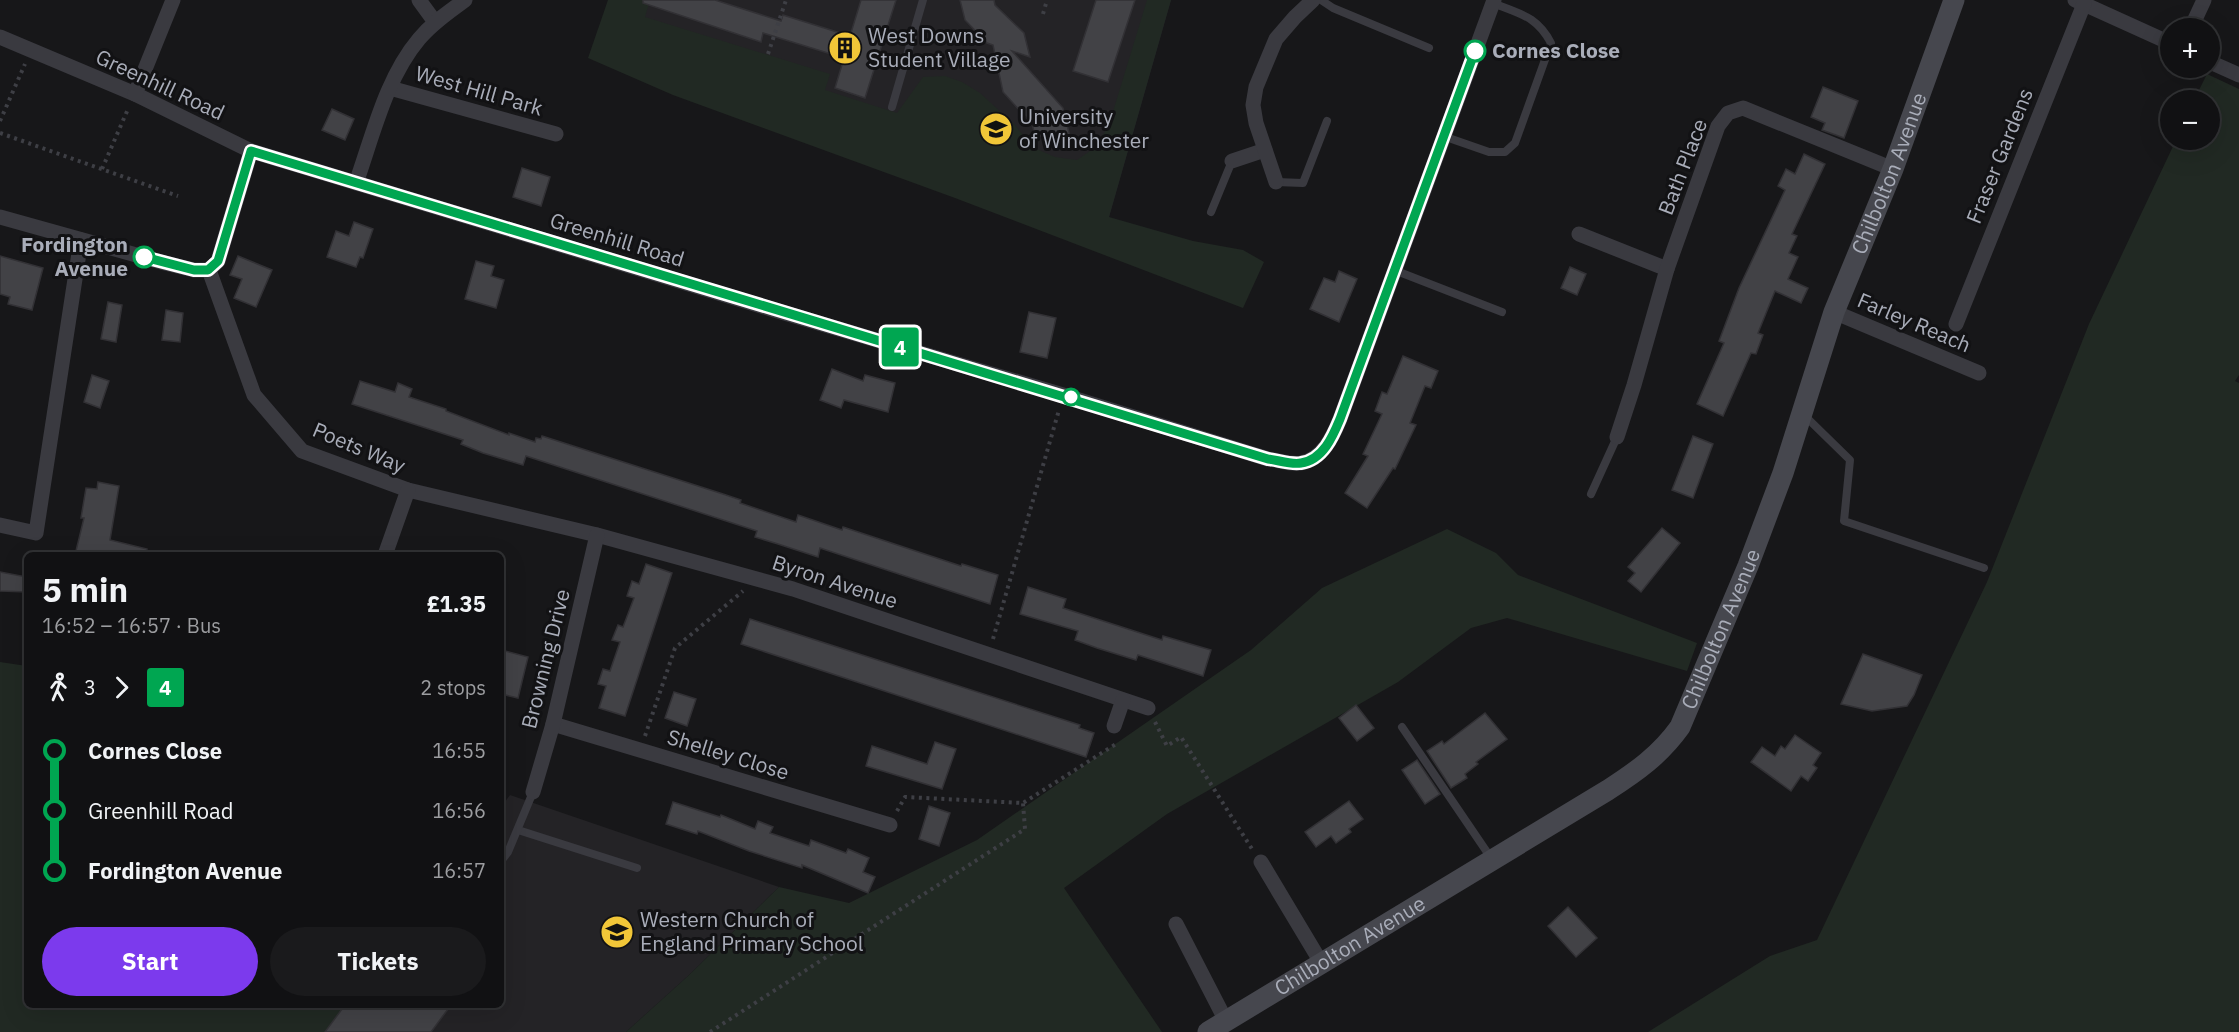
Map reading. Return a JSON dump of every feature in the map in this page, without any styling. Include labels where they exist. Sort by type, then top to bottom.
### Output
[{"type":"main road","name":"Chilbolton Avenue","points":[[1208,1032],[1635,773],[1666,746],[1680,727],[1748,566],[1803,414],[1834,312],[1893,169],[1954,0]]},
{"type":"street","points":[[135,94],[173,0]]},
{"type":"street","points":[[419,0],[435,22]]},
{"type":"street","name":"West Hill Park","points":[[356,183],[390,88],[405,59],[418,40],[435,22],[465,0]]},
{"type":"street","points":[[1276,182],[1252,105],[1256,87],[1276,39],[1294,17],[1313,0]]},
{"type":"street","points":[[2196,18],[2204,0]]},
{"type":"street","name":"Greenhill Road","points":[[0,37],[135,94],[251,151],[1063,395],[1268,459],[1302,463],[1319,453],[1334,434],[1494,1]]},
{"type":"street","points":[[2080,2],[2160,38]]},
{"type":"street","name":"Fraser Gardens","points":[[1956,324],[2080,2]]},
{"type":"street","points":[[2220,66],[2239,75]]},
{"type":"street","name":"West Hill Park","points":[[390,88],[556,134]]},
{"type":"street","name":"Bath Place","points":[[1617,437],[1667,269],[1718,126],[1728,113],[1743,108],[1893,169]]},
{"type":"street","points":[[1232,162],[1265,150]]},
{"type":"street","points":[[0,217],[165,263],[194,270],[208,270],[218,261],[251,151]]},
{"type":"street","points":[[1579,234],[1667,269]]},
{"type":"street","points":[[0,525],[36,533],[81,240]]},
{"type":"street","name":"Poets Way","points":[[208,270],[254,394],[302,451],[408,490],[529,519]]},
{"type":"street","name":"Farley Reach","points":[[1834,312],[1979,373]]},
{"type":"street","points":[[386,552],[408,490]]},
{"type":"street","name":"Byron Avenue","points":[[529,519],[597,535],[793,589],[1148,708]]},
{"type":"street","name":"Browning Drive","points":[[533,792],[553,724],[597,535]]},
{"type":"street","points":[[1114,726],[1123,700]]},
{"type":"street","name":"Shelley Close","points":[[553,724],[890,825]]},
{"type":"street","points":[[1260,862],[1323,964]]},
{"type":"street","points":[[1176,924],[1226,1021]]},
{"type":"lane","points":[[892,107],[923,0]]},
{"type":"lane","points":[[1321,0],[1333,8],[1429,48]]},
{"type":"lane","points":[[1443,136],[1489,152],[1505,152],[1515,143],[1551,43],[1543,28],[1533,20],[1494,1]]},
{"type":"lane","points":[[1276,182],[1303,183],[1327,121]]},
{"type":"lane","points":[[1211,212],[1232,162]]},
{"type":"lane","points":[[1394,270],[1502,312]]},
{"type":"lane","points":[[1803,414],[1850,460],[1844,521],[1984,568]]},
{"type":"lane","points":[[1591,494],[1617,437]]},
{"type":"lane","points":[[1402,727],[1493,861]]},
{"type":"lane","points":[[504,857],[533,792]]},
{"type":"lane","points":[[518,830],[637,868]]},
{"type":"path","points":[[768,54],[786,0]]},
{"type":"path","points":[[1043,14],[1047,0]]},
{"type":"path","points":[[0,121],[31,49]]},
{"type":"path","points":[[102,169],[135,94]]},
{"type":"path","points":[[0,133],[178,196]]},
{"type":"path","points":[[988,655],[1063,395]]},
{"type":"path","points":[[640,750],[675,648],[757,579]]},
{"type":"path","points":[[1148,708],[1167,746],[1181,737],[1260,862]]},
{"type":"path","points":[[890,825],[904,797],[1023,803],[1116,744],[1114,726]]},
{"type":"path","points":[[710,1032],[1025,829],[1023,803]]},
{"type":"shaded area","points":[[608,0],[650,0],[645,17],[830,74],[825,90],[897,113],[923,77],[945,76],[962,82],[980,93],[1015,125],[1032,147],[1055,157],[1077,160],[1090,151],[1108,128],[1147,0],[1171,0],[1109,217],[1193,241],[1243,250],[1264,262],[1243,308],[955,198],[673,95],[588,58]]},
{"type":"shaded area","name":"University of Winchester","points":[[623,0],[1171,0],[1109,217],[607,42]]},
{"type":"shaded area","points":[[2205,78],[2216,78],[2239,89],[2239,375],[2235,381],[2239,383],[2239,1032],[1648,1032],[1770,956],[1817,940],[1987,582],[2089,324],[2171,150],[2220,150],[2220,90],[2199,90]]},
{"type":"shaded area","points":[[1447,529],[1496,553],[1518,575],[1697,643],[1687,671],[1507,618],[1471,628],[1398,682],[1167,814],[1064,888],[1162,1032],[626,1032],[688,976],[779,887],[849,903],[977,840],[1251,650],[1322,588]]},
{"type":"shaded area","points":[[0,662],[24,666],[24,1008],[355,1008],[338,1032],[0,1032]]},
{"type":"shaded area","name":"Western Church of England Primary School","points":[[510,795],[779,887],[688,976],[626,1032],[338,1032],[355,1008],[504,1008],[504,803]]},
{"type":"building","name":"West Downs Student Village","points":[[643,0],[715,0],[781,21],[783,15],[850,36],[861,0],[896,0],[865,98],[835,88],[844,58],[763,33],[761,42],[643,3]]},
{"type":"building","points":[[960,0],[994,0],[995,5],[1024,33],[1030,57],[1012,51],[1063,108],[1070,137],[1053,140],[1035,135],[1032,124],[1003,92],[993,45],[987,43],[965,20]]},
{"type":"building","points":[[1096,0],[1135,0],[1108,82],[1073,71]]},
{"type":"building","points":[[1823,87],[1858,101],[1844,138],[1822,130],[1825,123],[1811,117]]},
{"type":"building","points":[[332,109],[354,119],[345,140],[322,130]]},
{"type":"building","points":[[1804,154],[1825,164],[1792,234],[1797,236],[1789,253],[1798,257],[1788,279],[1808,288],[1801,303],[1775,291],[1758,333],[1763,335],[1756,354],[1751,353],[1723,416],[1697,404],[1724,343],[1719,341],[1739,288],[1785,190],[1778,186],[1786,169],[1795,174]]},
{"type":"building","points":[[522,168],[550,177],[541,206],[513,197]]},
{"type":"building","points":[[354,222],[373,229],[363,258],[360,257],[356,267],[327,257],[336,231],[349,236]]},
{"type":"building","points":[[0,256],[43,268],[32,310],[8,304],[10,297],[0,294]]},
{"type":"building","points":[[238,256],[272,270],[256,307],[234,298],[242,279],[230,275]]},
{"type":"building","points":[[476,261],[494,266],[491,276],[504,280],[496,308],[465,299]]},
{"type":"building","points":[[1570,267],[1586,274],[1577,295],[1561,288]]},
{"type":"building","points":[[1339,271],[1357,279],[1339,322],[1310,309],[1324,278],[1335,282]]},
{"type":"building","points":[[108,302],[122,305],[116,342],[101,339]]},
{"type":"building","points":[[166,310],[183,313],[180,342],[162,340]]},
{"type":"building","points":[[1029,312],[1056,318],[1047,358],[1020,352]]},
{"type":"building","points":[[1403,356],[1438,371],[1431,388],[1425,386],[1410,423],[1416,425],[1395,469],[1393,468],[1367,508],[1345,493],[1368,456],[1363,454],[1382,414],[1375,411],[1382,392],[1387,394]]},
{"type":"building","points":[[832,369],[863,381],[865,375],[895,383],[888,412],[844,400],[841,408],[820,400]]},
{"type":"building","points":[[92,375],[109,381],[100,408],[84,402]]},
{"type":"building","points":[[360,381],[395,392],[398,383],[412,389],[409,397],[446,409],[446,411],[509,435],[509,433],[535,442],[536,438],[541,439],[542,436],[741,500],[740,503],[796,522],[798,515],[842,530],[843,527],[961,566],[962,564],[998,575],[990,604],[820,548],[818,557],[755,537],[757,531],[526,456],[523,465],[483,453],[461,444],[463,440],[352,404]]},
{"type":"building","points":[[1693,436],[1713,444],[1693,498],[1672,490]]},
{"type":"building","points":[[98,482],[119,486],[110,540],[147,549],[146,552],[76,552],[84,518],[81,518],[86,488],[97,489]]},
{"type":"building","points":[[1662,528],[1680,543],[1641,592],[1628,581],[1635,573],[1628,567]]},
{"type":"building","points":[[646,564],[672,573],[625,716],[599,708],[606,686],[598,684],[603,669],[610,671],[620,642],[612,640],[618,625],[623,627],[634,598],[627,596],[632,581],[639,584]]},
{"type":"building","points":[[0,572],[24,576],[24,592],[0,591]]},
{"type":"building","points":[[1028,587],[1066,599],[1063,608],[1162,640],[1163,636],[1211,650],[1203,676],[1138,655],[1136,660],[1097,648],[1075,640],[1078,631],[1020,614]]},
{"type":"building","points":[[750,619],[1080,725],[1079,728],[1094,733],[1086,757],[741,644]]},
{"type":"building","points":[[504,651],[528,657],[518,698],[504,695]]},
{"type":"building","points":[[1863,654],[1922,675],[1907,706],[1872,711],[1841,704]]},
{"type":"building","points":[[674,692],[696,699],[687,726],[665,718]]},
{"type":"building","points":[[1356,705],[1374,728],[1357,741],[1339,718]]},
{"type":"building","points":[[1485,713],[1507,739],[1476,762],[1478,764],[1465,774],[1467,778],[1451,788],[1427,751],[1442,741],[1444,744]]},
{"type":"building","points":[[1795,735],[1821,753],[1813,765],[1817,768],[1808,781],[1801,776],[1791,791],[1751,762],[1762,747],[1775,756],[1781,746],[1785,749]]},
{"type":"building","points":[[935,742],[956,749],[942,789],[866,766],[872,746],[927,764]]},
{"type":"building","points":[[1417,760],[1440,794],[1425,804],[1402,770]]},
{"type":"building","points":[[1349,801],[1363,819],[1349,829],[1351,832],[1336,843],[1331,836],[1316,847],[1305,832]]},
{"type":"building","points":[[673,802],[720,817],[721,815],[755,829],[758,821],[773,827],[770,833],[809,846],[811,840],[846,853],[848,849],[869,858],[863,872],[875,877],[868,893],[802,865],[802,868],[698,831],[697,834],[666,824]]},
{"type":"building","points":[[929,806],[950,813],[939,846],[919,839]]},
{"type":"building","points":[[1568,907],[1597,938],[1576,957],[1548,926]]},
{"type":"building","points":[[343,1008],[449,1008],[431,1032],[325,1032]]},
{"type":"bus line","name":"4","points":[[144,257],[194,270],[208,270],[218,261],[251,151],[1202,437],[1268,459],[1302,463],[1319,453],[1334,434],[1475,51]]},
{"type":"place","name":"West Downs Student Village","points":[[845,48]]},
{"type":"place","name":"Cornes Close","points":[[1475,51]]},
{"type":"place","name":"University of Winchester","points":[[996,129]]},
{"type":"place","name":"Fordington Avenue","points":[[144,257]]},
{"type":"place","name":"Western Church of England Primary School","points":[[617,932]]}]
